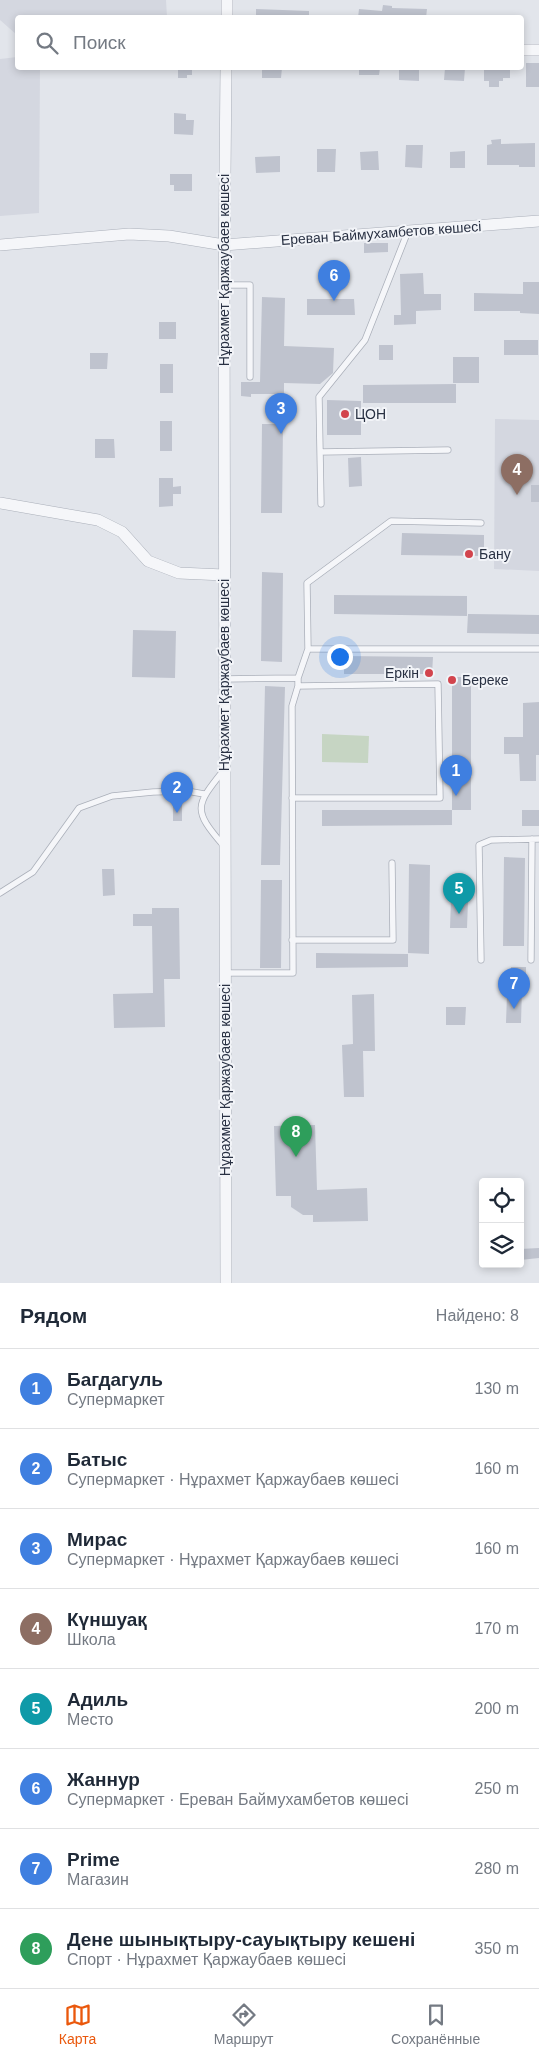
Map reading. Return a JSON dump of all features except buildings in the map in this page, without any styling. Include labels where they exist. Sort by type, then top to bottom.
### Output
[{"type":"street","points":[[226,15],[227,0]]},
{"type":"street","points":[[524,50],[539,50]]},
{"type":"street","name":"Нұрахмет Қаржаубаев көшесі","points":[[226,70],[224,769],[226,849],[226,1283]]},
{"type":"street","name":"Ереван Баймухамбетов көшесі","points":[[0,245],[129,234],[168,236],[224,245],[539,221]]},
{"type":"street","points":[[0,502],[98,520],[122,532],[148,561],[179,573],[224,575]]},
{"type":"lane","points":[[321,504],[319,396],[365,340],[408,230]]},
{"type":"lane","points":[[224,284],[250,285],[250,377]]},
{"type":"lane","points":[[320,452],[448,450]]},
{"type":"lane","points":[[225,973],[293,973],[292,706],[298,686],[298,678],[308,649],[307,584],[391,521],[481,522]]},
{"type":"lane","points":[[308,649],[539,649]]},
{"type":"lane","points":[[224,679],[298,678]]},
{"type":"lane","points":[[292,798],[440,798],[438,684],[298,686]]},
{"type":"lane","points":[[224,769],[204,794],[202,800],[203,820],[226,849]]},
{"type":"lane","points":[[0,893],[33,872],[79,808],[112,796],[153,792],[204,794]]},
{"type":"lane","points":[[531,960],[532,839]]},
{"type":"lane","points":[[481,960],[479,845],[490,840],[539,839]]},
{"type":"lane","points":[[292,940],[393,940],[392,863]]},
{"type":"shaded area","points":[[0,0],[166,0],[167,15],[15,15],[15,33],[0,20]]},
{"type":"shaded area","points":[[15,57],[15,70],[40,70],[39,213],[0,216],[0,59]]},
{"type":"shaded area","points":[[495,419],[539,420],[539,571],[494,569]]},
{"type":"green space","points":[[322,734],[369,736],[368,763],[322,762]]},
{"type":"place","name":"Жаннур","points":[[334,301]]},
{"type":"place","name":"ЦОН","points":[[345,414]]},
{"type":"place","name":"Мирас","points":[[281,434]]},
{"type":"place","name":"Күншуақ","points":[[517,495]]},
{"type":"place","name":"Бану","points":[[469,554]]},
{"type":"place","name":"Еркін","points":[[429,673]]},
{"type":"place","name":"Береке","points":[[452,680]]},
{"type":"place","name":"Багдагуль","points":[[456,796]]},
{"type":"place","name":"Батыс","points":[[177,813]]},
{"type":"place","name":"Адиль","points":[[459,914]]},
{"type":"place","name":"Prime","points":[[514,1009]]},
{"type":"place","name":"Дене шынықтыру-сауықтыру кешені","points":[[296,1157]]}]
